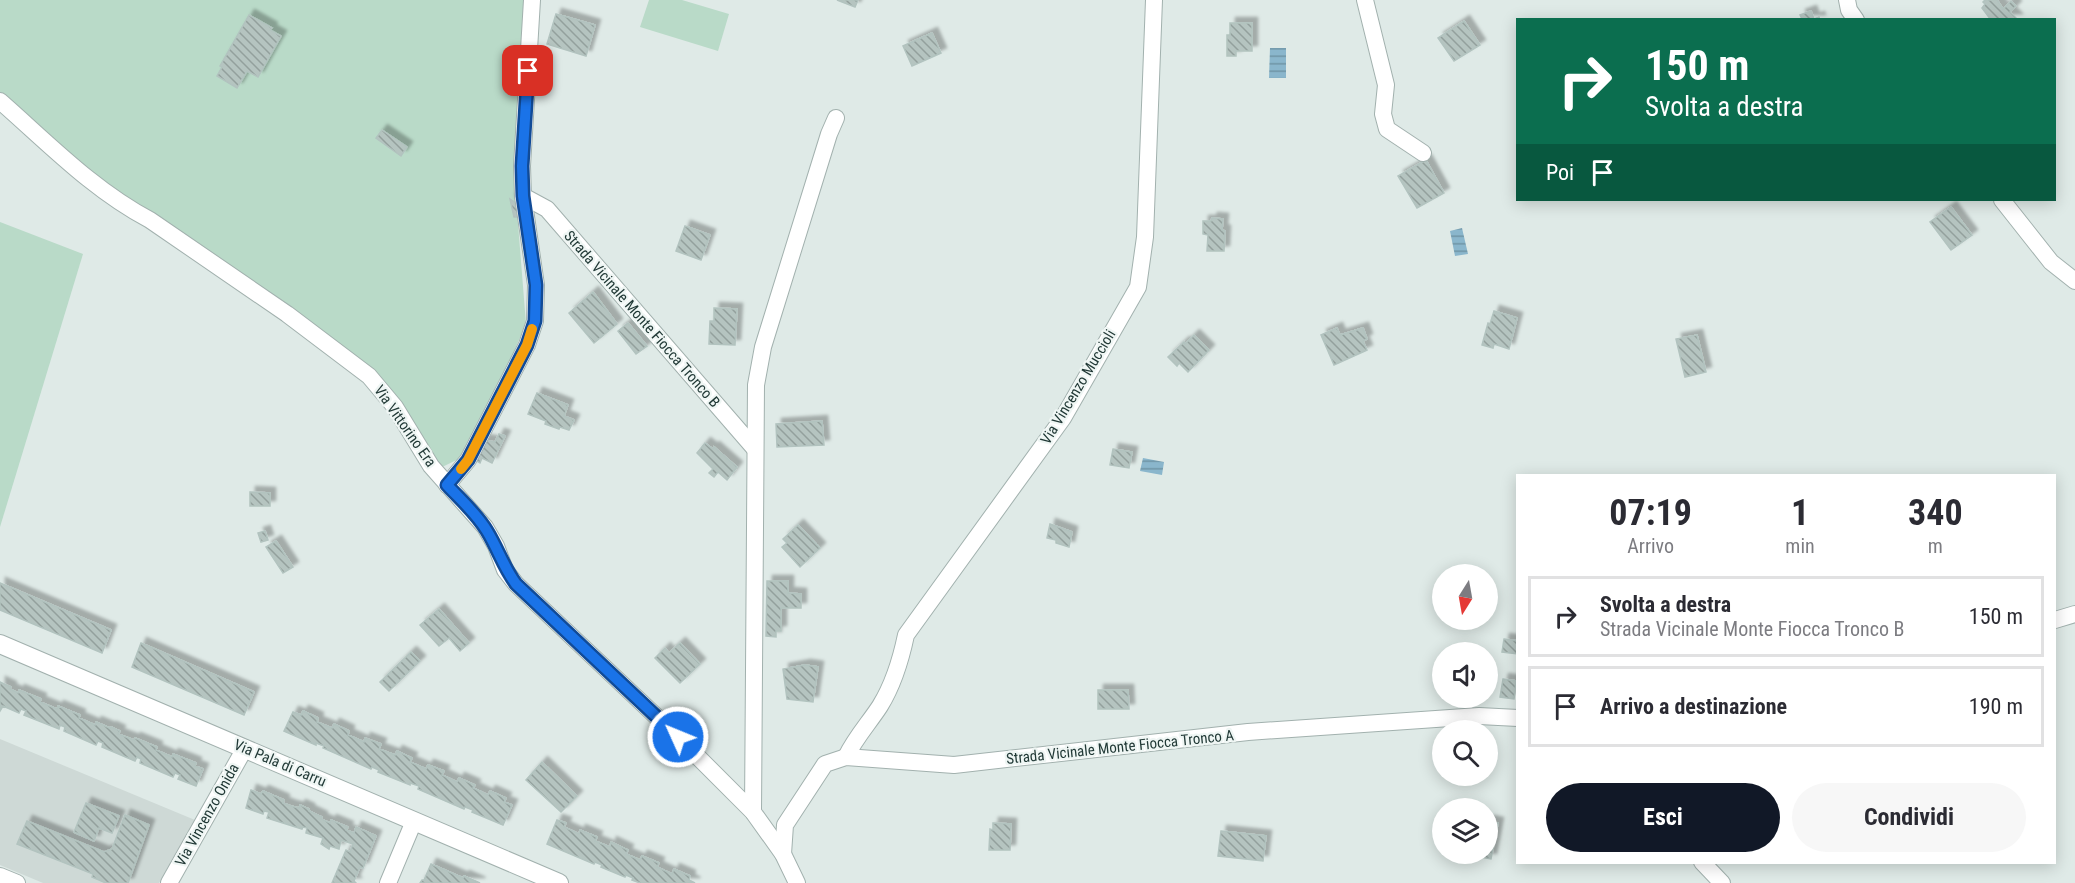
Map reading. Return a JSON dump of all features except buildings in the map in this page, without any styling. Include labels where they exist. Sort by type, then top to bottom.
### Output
[{"type":"street","points":[[447,485],[468,460],[527,345],[535,321],[536,285],[523,196],[522,166],[532,0]]},
{"type":"street","name":"Via Vincenzo Muccioli","points":[[846,757],[881,704],[901,659],[906,635],[1063,418],[1138,287],[1145,237],[1154,0]]},
{"type":"street","points":[[1365,0],[1386,85],[1383,114],[1387,129],[1424,153]]},
{"type":"street","points":[[1847,0],[1849,10],[1855,18]]},
{"type":"street","name":"Via Vittorino Era","points":[[0,100],[91,182],[126,208],[150,220],[287,314],[369,376],[395,407],[431,466],[485,527],[496,546],[505,570],[516,584],[753,812],[783,854],[797,883]]},
{"type":"street","points":[[753,812],[756,385],[763,347],[829,134],[836,118]]},
{"type":"street","name":"Strada Vicinale Monte Fiocca Tronco B","points":[[523,196],[547,209],[756,449]]},
{"type":"street","points":[[2003,201],[2051,262],[2075,281]]},
{"type":"street","points":[[2056,620],[2075,614]]},
{"type":"street","name":"Via Pala di Carru","points":[[0,644],[559,883]]},
{"type":"street","name":"Strada Vicinale Monte Fiocca Tronco A","points":[[846,757],[954,765],[1248,732],[1479,716],[1516,718]]},
{"type":"street","name":"Via Vincenzo Onida","points":[[169,883],[245,748]]},
{"type":"street","points":[[783,854],[785,825],[825,764],[846,757]]},
{"type":"street","points":[[388,883],[414,821]]},
{"type":"street","points":[[1704,864],[1722,883]]},
{"type":"street","points":[[1718,864],[1736,883]]},
{"type":"street","points":[[0,876],[16,883]]},
{"type":"shaded area","points":[[0,739],[195,820],[159,883],[43,883],[0,865]]},
{"type":"green space","points":[[0,0],[525,0],[520,56],[515,186],[526,324],[469,454],[438,469],[365,373],[0,110]]},
{"type":"green space","points":[[649,0],[682,0],[729,14],[718,51],[640,27]]},
{"type":"green space","points":[[0,222],[83,254],[0,527]]},
{"type":"water","points":[[1270,48],[1286,48],[1286,78],[1269,78]]},
{"type":"water","points":[[1462,228],[1468,254],[1455,256],[1450,231]]},
{"type":"water","points":[[1143,458],[1164,462],[1162,475],[1140,471]]},
{"type":"slow traffic","points":[[461,469],[468,460],[527,345],[532,329]]},
{"type":"route","points":[[528,71],[522,166],[523,196],[536,285],[535,321],[527,345],[468,460],[447,485],[485,527],[496,546],[505,570],[516,584],[678,737]]}]
